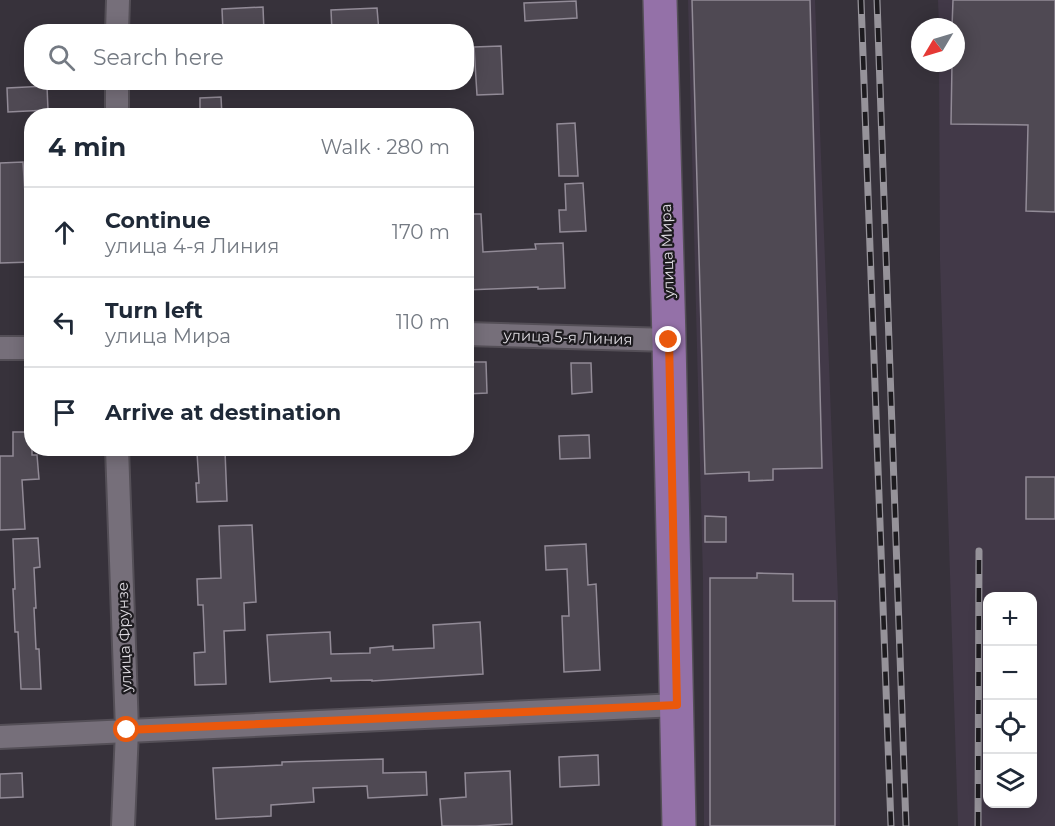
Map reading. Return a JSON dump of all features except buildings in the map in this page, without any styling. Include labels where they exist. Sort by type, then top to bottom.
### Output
[{"type":"main road","name":"улица Мира","points":[[660,0],[679,826]]},
{"type":"street","points":[[117,24],[118,0]]},
{"type":"street","points":[[117,90],[117,108]]},
{"type":"street","name":"улица 5-я Линия","points":[[474,334],[669,340]]},
{"type":"street","points":[[0,348],[24,348]]},
{"type":"street","name":"улица Фрунзе","points":[[117,456],[127,730],[123,826]]},
{"type":"street","points":[[0,736],[677,705]]},
{"type":"shaded area","points":[[688,0],[815,0],[838,599],[840,826],[704,826],[703,579]]},
{"type":"shaded area","points":[[938,0],[1055,0],[1055,826],[958,826],[940,261],[939,72],[965,72],[965,18],[939,18]]},
{"type":"railway","points":[[861,0],[891,826]]},
{"type":"railway","points":[[877,0],[906,826]]},
{"type":"railway","points":[[978,826],[979,551]]},
{"type":"route","points":[[127,730],[677,705],[669,340]]}]
